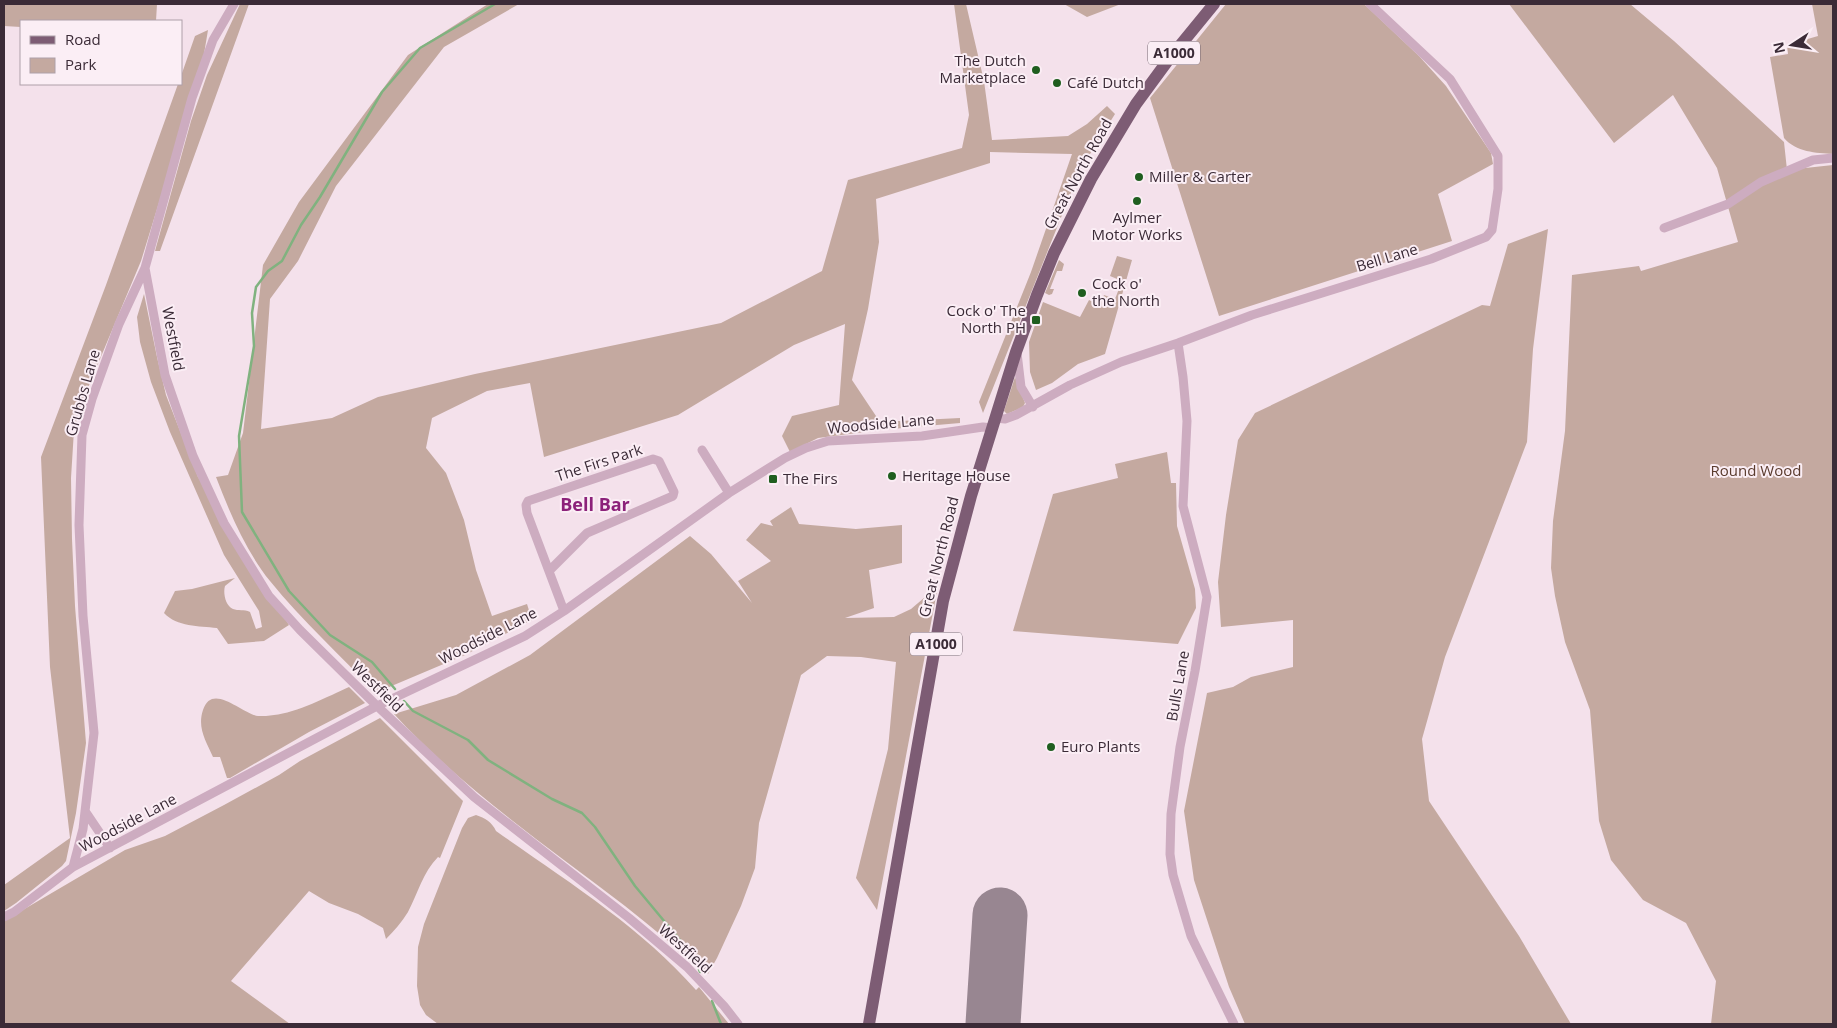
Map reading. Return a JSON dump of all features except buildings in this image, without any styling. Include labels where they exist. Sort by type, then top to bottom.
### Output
[{"type":"main road","name":"Great North Road","points":[[869,1024],[943,601],[969,502],[1016,352],[1051,262],[1090,179],[1136,104],[1169,59],[1214,4]]},
{"type":"street","name":"Grubbs Lane","points":[[73,867],[83,829],[94,733],[83,616],[79,525],[82,435],[92,399],[119,324],[145,268],[192,98],[213,40],[234,4]]},
{"type":"street","name":"Bell Lane","points":[[993,423],[1033,407],[1096,372],[1260,312],[1439,256],[1479,241],[1492,230],[1498,189],[1498,156],[1450,78],[1370,4]]},
{"type":"street","points":[[1664,228],[1728,204],[1761,182],[1813,160],[1833,158]]},
{"type":"street","name":"Westfield","points":[[145,268],[165,375],[193,456],[224,523],[269,596],[300,630],[377,706],[474,797],[621,912],[687,967],[724,1006],[738,1024]]},
{"type":"street","name":"Bulls Lane","points":[[1178,343],[1187,421],[1184,506],[1207,597],[1180,747],[1172,804],[1170,854],[1173,875],[1191,936],[1234,1024]]},
{"type":"street","points":[[1016,352],[1021,387],[1033,407]]},
{"type":"street","name":"Woodside Lane","points":[[4,917],[14,912],[73,867],[377,706],[525,636],[564,611],[729,493],[785,458],[806,448],[828,441],[922,436],[983,427],[993,423]]},
{"type":"street","points":[[702,450],[729,493]]},
{"type":"street","name":"The Firs Park","points":[[549,572],[587,534],[673,496],[674,492],[659,461],[653,459],[528,501],[526,513],[564,611]]},
{"type":"street","points":[[85,811],[110,848]]},
{"type":"green space","points":[[4,4],[157,4],[156,20],[20,20],[20,27],[4,26]]},
{"type":"green space","points":[[240,4],[249,4],[160,251],[155,251],[191,121],[207,75]]},
{"type":"green space","points":[[488,4],[519,4],[444,47],[336,186],[298,261],[270,299],[261,429],[332,418],[378,397],[475,374],[721,323],[822,271],[848,180],[962,148],[969,115],[954,4],[966,4],[984,81],[992,140],[1068,136],[1087,124],[1107,106],[1115,114],[1080,170],[983,413],[979,402],[1031,272],[1072,154],[990,152],[990,163],[876,199],[879,242],[868,309],[852,380],[880,422],[960,418],[960,423],[818,438],[790,452],[782,436],[792,416],[839,405],[845,324],[794,345],[678,415],[544,457],[530,383],[487,391],[432,418],[426,448],[446,473],[464,520],[476,570],[492,616],[527,604],[532,620],[465,655],[375,693],[295,610],[261,569],[239,531],[216,477],[228,475],[243,433],[263,265],[299,202],[408,55]]},
{"type":"green space","points":[[1064,4],[1121,4],[1087,17]]},
{"type":"green space","points":[[1226,4],[1364,4],[1419,56],[1446,86],[1491,153],[1493,164],[1438,194],[1452,241],[1219,316],[1150,98]]},
{"type":"green space","name":"Round Wood","points":[[1509,4],[1630,4],[1674,41],[1784,142],[1787,170],[1833,165],[1833,1024],[1711,1024],[1716,981],[1686,923],[1643,900],[1611,860],[1599,821],[1590,710],[1565,642],[1551,568],[1553,521],[1565,431],[1572,275],[1639,266],[1641,271],[1738,242],[1717,168],[1673,95],[1614,143]]},
{"type":"green space","points":[[1812,4],[1833,4],[1833,154],[1800,149],[1784,138],[1770,57],[1788,54],[1787,45],[1818,36]]},
{"type":"green space","points":[[208,30],[203,60],[141,261],[82,402],[74,430],[71,478],[72,539],[75,606],[86,743],[76,813],[66,861],[4,911],[4,885],[70,838],[50,667],[41,457],[106,285],[178,85],[182,85],[182,73],[195,36]]},
{"type":"green space","points":[[1548,229],[1533,349],[1527,442],[1445,657],[1422,739],[1429,801],[1519,936],[1571,1024],[1245,1024],[1229,987],[1194,880],[1184,811],[1207,693],[1233,687],[1251,677],[1293,667],[1293,620],[1221,627],[1218,582],[1238,440],[1255,413],[1482,305],[1490,306],[1508,244]]},
{"type":"green space","points":[[1117,256],[1132,260],[1105,354],[1078,364],[1052,383],[1036,390],[1030,372],[1029,342],[1043,302],[1080,317],[1089,300],[1100,305],[1104,295],[1115,299],[1122,281],[1110,276]]},
{"type":"green space","points":[[1059,260],[1064,264],[1062,271],[1057,271],[1050,289],[1054,289],[1052,294],[1049,295],[1045,293]]},
{"type":"green space","points":[[144,294],[166,395],[198,477],[289,625],[264,641],[228,644],[217,628],[182,623],[169,618],[164,613],[175,591],[192,589],[235,578],[225,586],[226,602],[233,609],[250,612],[256,629],[262,627],[259,611],[224,555],[170,432],[151,382],[140,342],[137,317]]},
{"type":"green space","points":[[1015,377],[1025,403],[1023,407],[1007,414],[1004,411]]},
{"type":"green space","points":[[1167,452],[1171,483],[1176,483],[1177,526],[1195,589],[1196,608],[1178,644],[1013,631],[1053,494],[1118,478],[1115,464]]},
{"type":"green space","points":[[791,507],[799,524],[856,529],[902,525],[902,563],[869,570],[874,608],[845,618],[894,617],[911,609],[938,586],[877,910],[856,878],[888,749],[896,662],[861,657],[827,656],[801,675],[759,823],[755,868],[741,906],[708,974],[625,906],[476,791],[420,741],[394,714],[456,695],[530,655],[690,536],[711,554],[752,603],[738,581],[771,561],[746,540],[761,523],[773,526],[770,521]]},
{"type":"green space","points":[[349,687],[365,703],[309,732],[230,778],[227,778],[220,757],[213,757],[203,734],[201,717],[203,710],[207,702],[213,699],[228,701],[251,714],[268,716],[302,708]]},
{"type":"green space","points":[[380,718],[463,801],[440,858],[438,857],[428,869],[406,916],[386,939],[383,928],[358,914],[329,903],[309,891],[231,981],[290,1024],[4,1024],[4,921],[125,850],[165,836]]},
{"type":"green space","points":[[476,815],[488,821],[496,831],[626,924],[651,945],[696,990],[699,987],[729,1024],[438,1024],[426,1015],[420,1005],[417,986],[418,947],[424,924],[462,828],[468,818]]},
{"type":"waterway","points":[[395,689],[372,662],[330,635],[289,591],[242,512],[239,436],[254,346],[252,313],[256,287],[268,271],[282,261],[301,225],[320,197],[382,92],[420,48],[495,4]]},
{"type":"waterway","points":[[404,701],[413,711],[468,740],[488,760],[552,799],[582,813],[595,827],[635,886],[694,957],[700,972]]},
{"type":"waterway","points":[[712,1001],[721,1024]]},
{"type":"runway","points":[[993,1024],[1000,915]]},
{"type":"place","name":"The Dutch Marketplace","points":[[1036,70]]},
{"type":"place","name":"Café Dutch","points":[[1057,83]]},
{"type":"place","name":"Miller & Carter","points":[[1139,177]]},
{"type":"place","name":"Aylmer Motor Works","points":[[1137,201]]},
{"type":"place","name":"Cock o' the North","points":[[1082,293]]},
{"type":"place","name":"Cock o' The North PH","points":[[1036,320]]},
{"type":"place","name":"Heritage House","points":[[892,476]]},
{"type":"place","name":"The Firs","points":[[773,479]]},
{"type":"place","name":"Euro Plants","points":[[1051,747]]},
{"type":"district","name":"Bell Bar","points":[[595,505]]}]
